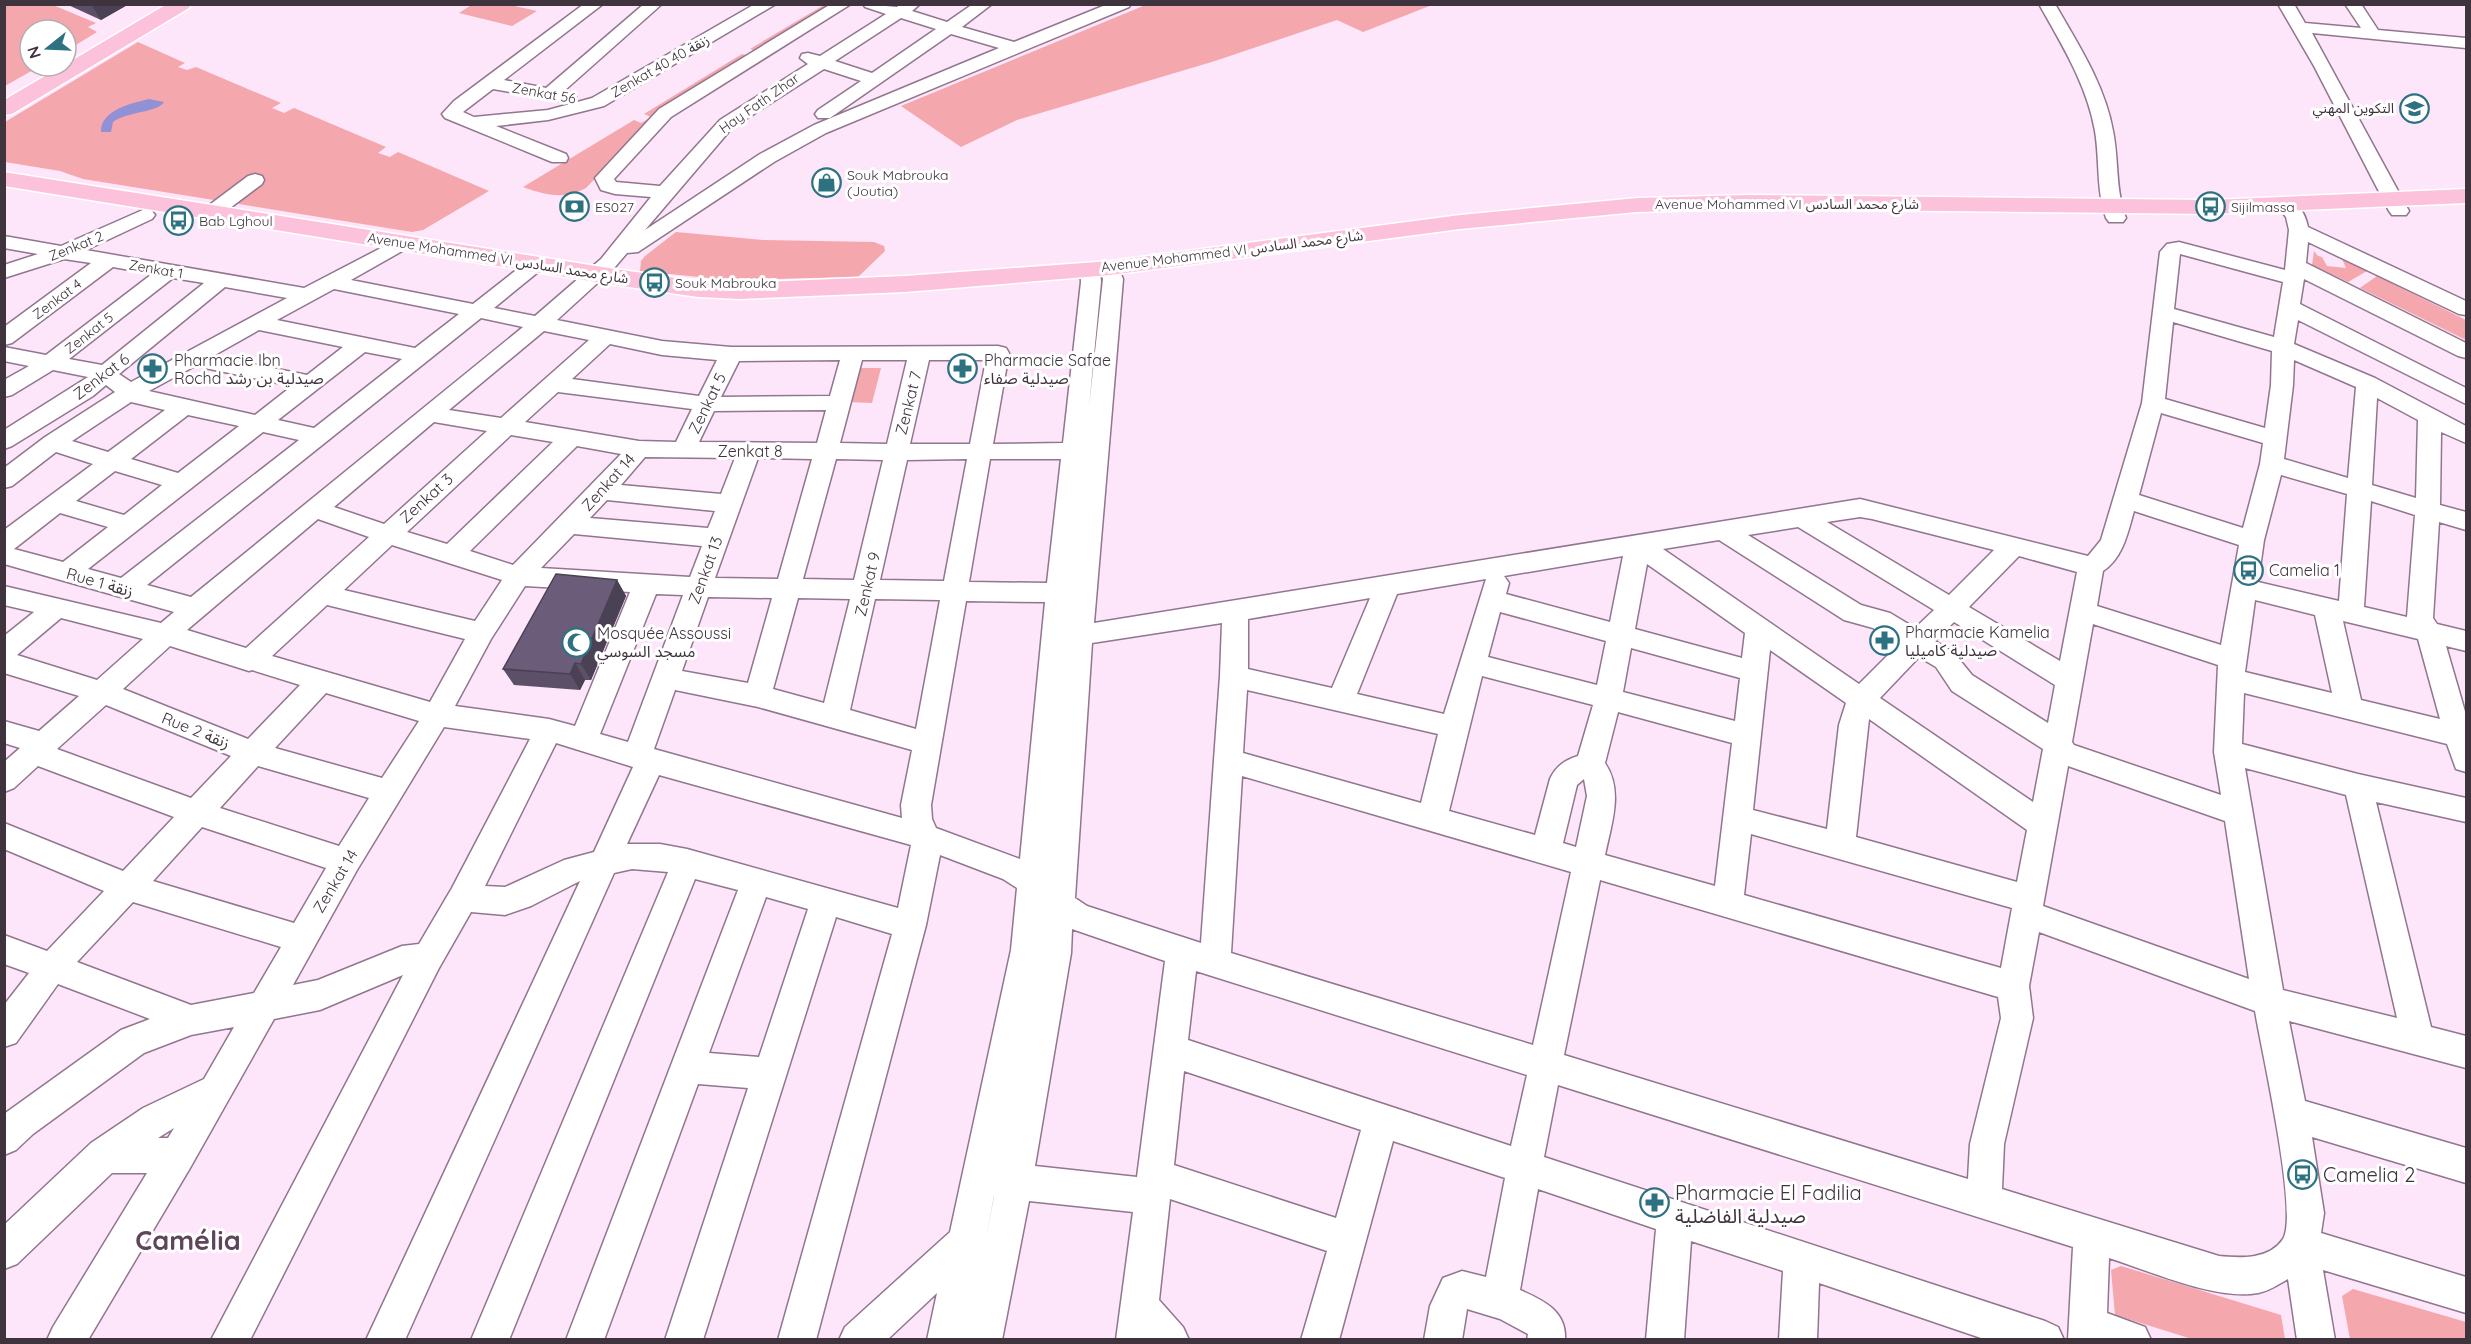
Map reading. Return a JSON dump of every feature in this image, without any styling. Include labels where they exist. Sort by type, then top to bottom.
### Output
[{"type":"main road","points":[[78,55],[165,4]]},
{"type":"main road","points":[[4,109],[182,4]]},
{"type":"main road","points":[[4,98],[38,78]]},
{"type":"main road","name":"Avenue Mohammed VI شارع محمد السادس","points":[[4,179],[211,213],[529,270],[597,274],[690,301],[756,303],[1101,274],[1463,228],[1594,220],[1727,208],[2293,217],[2466,196]]},
{"type":"main road","name":"Avenue Mohammed VI شارع محمد السادس","points":[[4,192],[145,215],[394,247]]},
{"type":"main road","name":"Avenue Mohammed VI شارع محمد السادس","points":[[2396,205],[2466,208]]},
{"type":"street","points":[[559,158],[451,114],[595,4]]},
{"type":"street","points":[[550,94],[654,4]]},
{"type":"street","points":[[692,207],[664,195],[608,186],[604,178],[665,113],[843,4]]},
{"type":"street","points":[[871,4],[905,9],[948,28],[1015,48]]},
{"type":"street","points":[[820,129],[824,114],[984,4]]},
{"type":"street","points":[[2047,4],[2091,86],[2104,131],[2113,213]]},
{"type":"street","points":[[2286,4],[2396,205]]},
{"type":"street","points":[[2353,4],[2373,34]]},
{"type":"street","points":[[736,6],[763,7]]},
{"type":"street","points":[[4,780],[165,634],[315,508],[540,324],[597,274],[692,207],[767,158],[820,129],[858,111],[1113,6]]},
{"type":"street","name":"Zenkat 40 زنقة 40","points":[[548,115],[598,102],[763,7]]},
{"type":"street","name":"Hay Fath Zhar","points":[[597,274],[726,124],[905,9]]},
{"type":"street","points":[[2300,27],[2466,43]]},
{"type":"street","points":[[773,46],[873,79]]},
{"type":"street","name":"Zenkat 56","points":[[489,83],[598,102]]},
{"type":"street","points":[[471,122],[548,115]]},
{"type":"street","points":[[514,140],[548,115]]},
{"type":"street","points":[[211,213],[255,180]]},
{"type":"street","name":"Zenkat 2","points":[[4,272],[62,252],[132,223],[145,215]]},
{"type":"street","points":[[2316,1340],[2301,1245],[2306,1213],[2302,1174],[2269,1001],[2228,752],[2231,669],[2252,540],[2273,451],[2282,385],[2283,347],[2294,272],[2293,217],[2466,309]]},
{"type":"street","name":"Zenkat 1","points":[[4,242],[308,295]]},
{"type":"street","points":[[4,480],[130,393],[394,247]]},
{"type":"street","points":[[1081,632],[1101,633],[1860,508],[2091,566],[2099,561],[2113,542],[2127,500],[2153,403],[2170,252],[2174,248],[2294,272],[2466,351]]},
{"type":"street","name":"Zenkat 4","points":[[4,338],[109,260]]},
{"type":"street","points":[[125,590],[529,270]]},
{"type":"street","name":"Zenkat 5","points":[[4,390],[51,362],[169,271]]},
{"type":"street","points":[[983,1340],[980,1178],[1027,950],[1045,893],[1081,632],[1071,592],[1074,451],[1101,274]]},
{"type":"street","points":[[946,1340],[983,1244],[1015,1182],[1054,953],[1045,893],[1101,274]]},
{"type":"street","name":"Zenkat 6","points":[[4,441],[85,391],[220,280]]},
{"type":"street","points":[[332,282],[662,348],[731,354],[998,353],[916,806],[917,819],[926,837],[925,855],[910,925],[797,1340]]},
{"type":"street","points":[[2290,307],[2465,397],[2434,418]]},
{"type":"street","points":[[2163,312],[2283,347],[2367,383],[2466,435]]},
{"type":"street","points":[[257,323],[420,356]]},
{"type":"street","name":"Zenkat 3","points":[[249,660],[604,338]]},
{"type":"street","points":[[67,572],[362,344]]},
{"type":"street","name":"Zenkat 7","points":[[896,452],[920,353]]},
{"type":"street","points":[[4,354],[106,375],[130,393],[183,407],[317,436]]},
{"type":"street","name":"Zenkat 5","points":[[683,451],[731,354]]},
{"type":"street","points":[[758,696],[853,354]]},
{"type":"street","points":[[191,358],[311,383]]},
{"type":"street","points":[[2349,708],[2339,611],[2360,490],[2367,383]]},
{"type":"street","points":[[554,384],[707,404],[839,403]]},
{"type":"street","points":[[2153,403],[2273,451],[2360,490],[2466,521]]},
{"type":"street","points":[[4,543],[183,407]]},
{"type":"street","name":"Zenkat 8","points":[[429,414],[639,449],[896,452],[1074,451]]},
{"type":"street","points":[[2434,418],[2421,619],[2429,633],[2463,736],[2466,762]]},
{"type":"street","points":[[452,554],[572,438]]},
{"type":"street","points":[[53,444],[182,483]]},
{"type":"street","name":"Zenkat 14","points":[[66,1340],[216,1091],[346,861],[437,715],[481,633],[518,576],[602,491],[639,449]]},
{"type":"street","name":"Zenkat 13","points":[[385,1340],[606,861],[644,758],[666,678],[749,451]]},
{"type":"street","name":"Zenkat 9","points":[[835,716],[866,590],[896,452]]},
{"type":"street","points":[[602,491],[685,501],[729,503]]},
{"type":"street","points":[[2127,500],[2252,540]]},
{"type":"street","points":[[57,504],[129,525]]},
{"type":"street","points":[[315,508],[386,534],[518,576],[699,587],[1071,592]]},
{"type":"street","points":[[1802,518],[2071,681]]},
{"type":"street","points":[[568,525],[717,538]]},
{"type":"street","points":[[1723,531],[1853,614],[1881,620],[1945,660],[1962,683],[2059,748],[2237,813]]},
{"type":"street","points":[[1638,545],[2043,825]]},
{"type":"street","points":[[1500,1301],[1544,1066],[1602,796],[1597,776],[1590,765],[1608,700],[1638,545]]},
{"type":"street","points":[[1840,844],[1853,725],[1861,699],[2014,546]]},
{"type":"street","name":"Rue 1 زنقة","points":[[4,555],[195,608]]},
{"type":"street","points":[[1984,1202],[1987,1144],[2017,1018],[2013,986],[2091,566]]},
{"type":"street","points":[[1432,819],[1454,728],[1501,567]]},
{"type":"street","points":[[584,741],[646,583]]},
{"type":"street","points":[[1340,701],[1388,585]]},
{"type":"street","points":[[2244,588],[2466,641]]},
{"type":"street","points":[[321,594],[481,633]]},
{"type":"street","points":[[4,595],[165,634],[437,715],[549,730],[926,837],[1014,870],[1078,917],[1215,963],[1544,1066],[2219,1274],[2241,1276],[2260,1274],[2290,1258],[2301,1245]]},
{"type":"street","points":[[1491,600],[1755,672]]},
{"type":"street","points":[[4,651],[56,608]]},
{"type":"street","points":[[1215,963],[1234,676],[1235,610]]},
{"type":"street","points":[[2083,612],[2231,669],[2349,708],[2463,736]]},
{"type":"street","points":[[1728,904],[1759,629]]},
{"type":"street","name":"Rue 2 زنقة","points":[[4,662],[102,692],[253,753],[389,792]]},
{"type":"street","points":[[1473,663],[1746,735]]},
{"type":"street","points":[[1234,676],[1454,728]]},
{"type":"street","points":[[666,678],[758,696],[927,743]]},
{"type":"street","points":[[4,1032],[53,966],[320,681]]},
{"type":"street","points":[[230,1340],[549,730]]},
{"type":"street","points":[[4,732],[197,813],[346,861]]},
{"type":"street","points":[[2228,752],[2358,786],[2466,810]]},
{"type":"street","points":[[1228,760],[2013,986]]},
{"type":"street","points":[[1546,850],[1564,779],[1576,768],[1590,765]]},
{"type":"street","points":[[2358,786],[2418,1040]]},
{"type":"street","points":[[1737,818],[1840,844],[2028,906],[2269,1001],[2466,1052]]},
{"type":"street","points":[[4,835],[126,886],[301,939]]},
{"type":"street","points":[[463,898],[505,900],[561,874],[606,861],[632,856],[660,857],[758,881],[910,925]]},
{"type":"street","points":[[490,1340],[687,862]]},
{"type":"street","points":[[585,1340],[758,881]]},
{"type":"street","points":[[684,1340],[826,901]]},
{"type":"street","points":[[4,949],[191,1020]]},
{"type":"street","points":[[1170,1340],[1137,1323],[1172,1051],[1182,952]]},
{"type":"street","points":[[4,1138],[21,1122],[133,1041],[191,1020],[320,995],[402,960],[428,958]]},
{"type":"street","points":[[1172,1051],[2044,1340]]},
{"type":"street","points":[[687,1067],[769,1074]]},
{"type":"street","points":[[4,1251],[103,1155],[169,1110],[216,1091]]},
{"type":"street","points":[[2290,1114],[2466,1165]]},
{"type":"street","points":[[1320,1340],[1382,1121]]},
{"type":"street","points":[[103,1155],[178,1156]]},
{"type":"street","points":[[980,1178],[1015,1182],[1155,1187],[1348,1240]]},
{"type":"street","points":[[1665,1340],[1675,1218]]},
{"type":"street","points":[[2092,1236],[2087,1332],[2132,1340]]},
{"type":"street","points":[[858,1340],[983,1244]]},
{"type":"street","points":[[2301,1245],[2466,1295]]},
{"type":"street","points":[[1798,1340],[1802,1259]]},
{"type":"street","points":[[1443,1340],[1451,1298],[1456,1291],[1467,1289],[1541,1320],[1546,1330],[1546,1340]]},
{"type":"shaded area","points":[[473,4],[510,5],[537,11],[512,26],[459,13]]},
{"type":"shaded area","points":[[1148,4],[1432,5],[1363,32],[1337,20],[1215,61],[1017,120],[961,147],[901,106]]},
{"type":"shaded area","points":[[5,5],[53,5],[96,23],[88,27],[97,32],[78,44],[78,18],[18,18],[19,78],[5,86]]},
{"type":"shaded area","points":[[824,5],[835,5],[657,115],[586,188],[570,194],[554,195],[523,187],[634,120],[641,123],[651,117],[644,114],[742,54],[750,56],[757,51],[750,49]]},
{"type":"shaded area","points":[[138,42],[185,63],[178,67],[187,70],[196,67],[281,103],[272,108],[284,113],[294,108],[386,147],[378,153],[390,157],[398,152],[489,191],[423,230],[412,232],[83,179],[60,171],[5,162],[5,122]]},
{"type":"shaded area","points":[[149,99],[164,102],[155,108],[119,118],[113,122],[111,132],[101,132],[102,124],[111,113],[126,105]]},
{"type":"shaded area","points":[[676,232],[763,240],[874,242],[884,246],[885,251],[858,277],[728,280],[640,271],[641,261],[645,256]]},
{"type":"shaded area","points":[[2314,251],[2322,257],[2327,266],[2346,268],[2342,259],[2367,271],[2348,282],[2312,265]]},
{"type":"shaded area","points":[[2377,276],[2466,320],[2466,340],[2360,288]]},
{"type":"shaded area","points":[[860,368],[881,368],[872,403],[849,402]]},
{"type":"shaded area","points":[[2121,1266],[2281,1315],[2285,1339],[2192,1339],[2115,1315],[2111,1270]]},
{"type":"shaded area","points":[[2353,1289],[2466,1322],[2466,1339],[2350,1339],[2342,1296]]},
{"type":"building","points":[[556,574],[617,580],[581,664],[575,663],[570,674],[503,669]]},
{"type":"place","name":"التكوين المهني","points":[[2415,108]]},
{"type":"place","name":"Souk Mabrouka (Joutia)","points":[[826,183]]},
{"type":"place","name":"ES027","points":[[574,207]]},
{"type":"place","name":"Sijilmassa","points":[[2210,207]]},
{"type":"place","name":"Bab Lghoul","points":[[178,221]]},
{"type":"place","name":"Souk Mabrouka","points":[[654,283]]},
{"type":"place","name":"Pharmacie Ibn Rochd صيدلية بن رشد","points":[[153,369]]},
{"type":"place","name":"Pharmacie Safae صيدلية صفاء","points":[[963,369]]},
{"type":"place","name":"Camelia 1","points":[[2248,570]]},
{"type":"place","name":"Pharmacie Kamelia صيدلية كاميليا","points":[[1884,641]]},
{"type":"place","name":"Mosquée Assoussi مسجد السوسي","points":[[576,642]]},
{"type":"place","name":"Camelia 2","points":[[2302,1174]]},
{"type":"place","name":"Pharmacie El Fadilia صيدلية الفاضلية","points":[[1654,1203]]},
{"type":"district","name":"Camélia","points":[[188,1240]]}]
